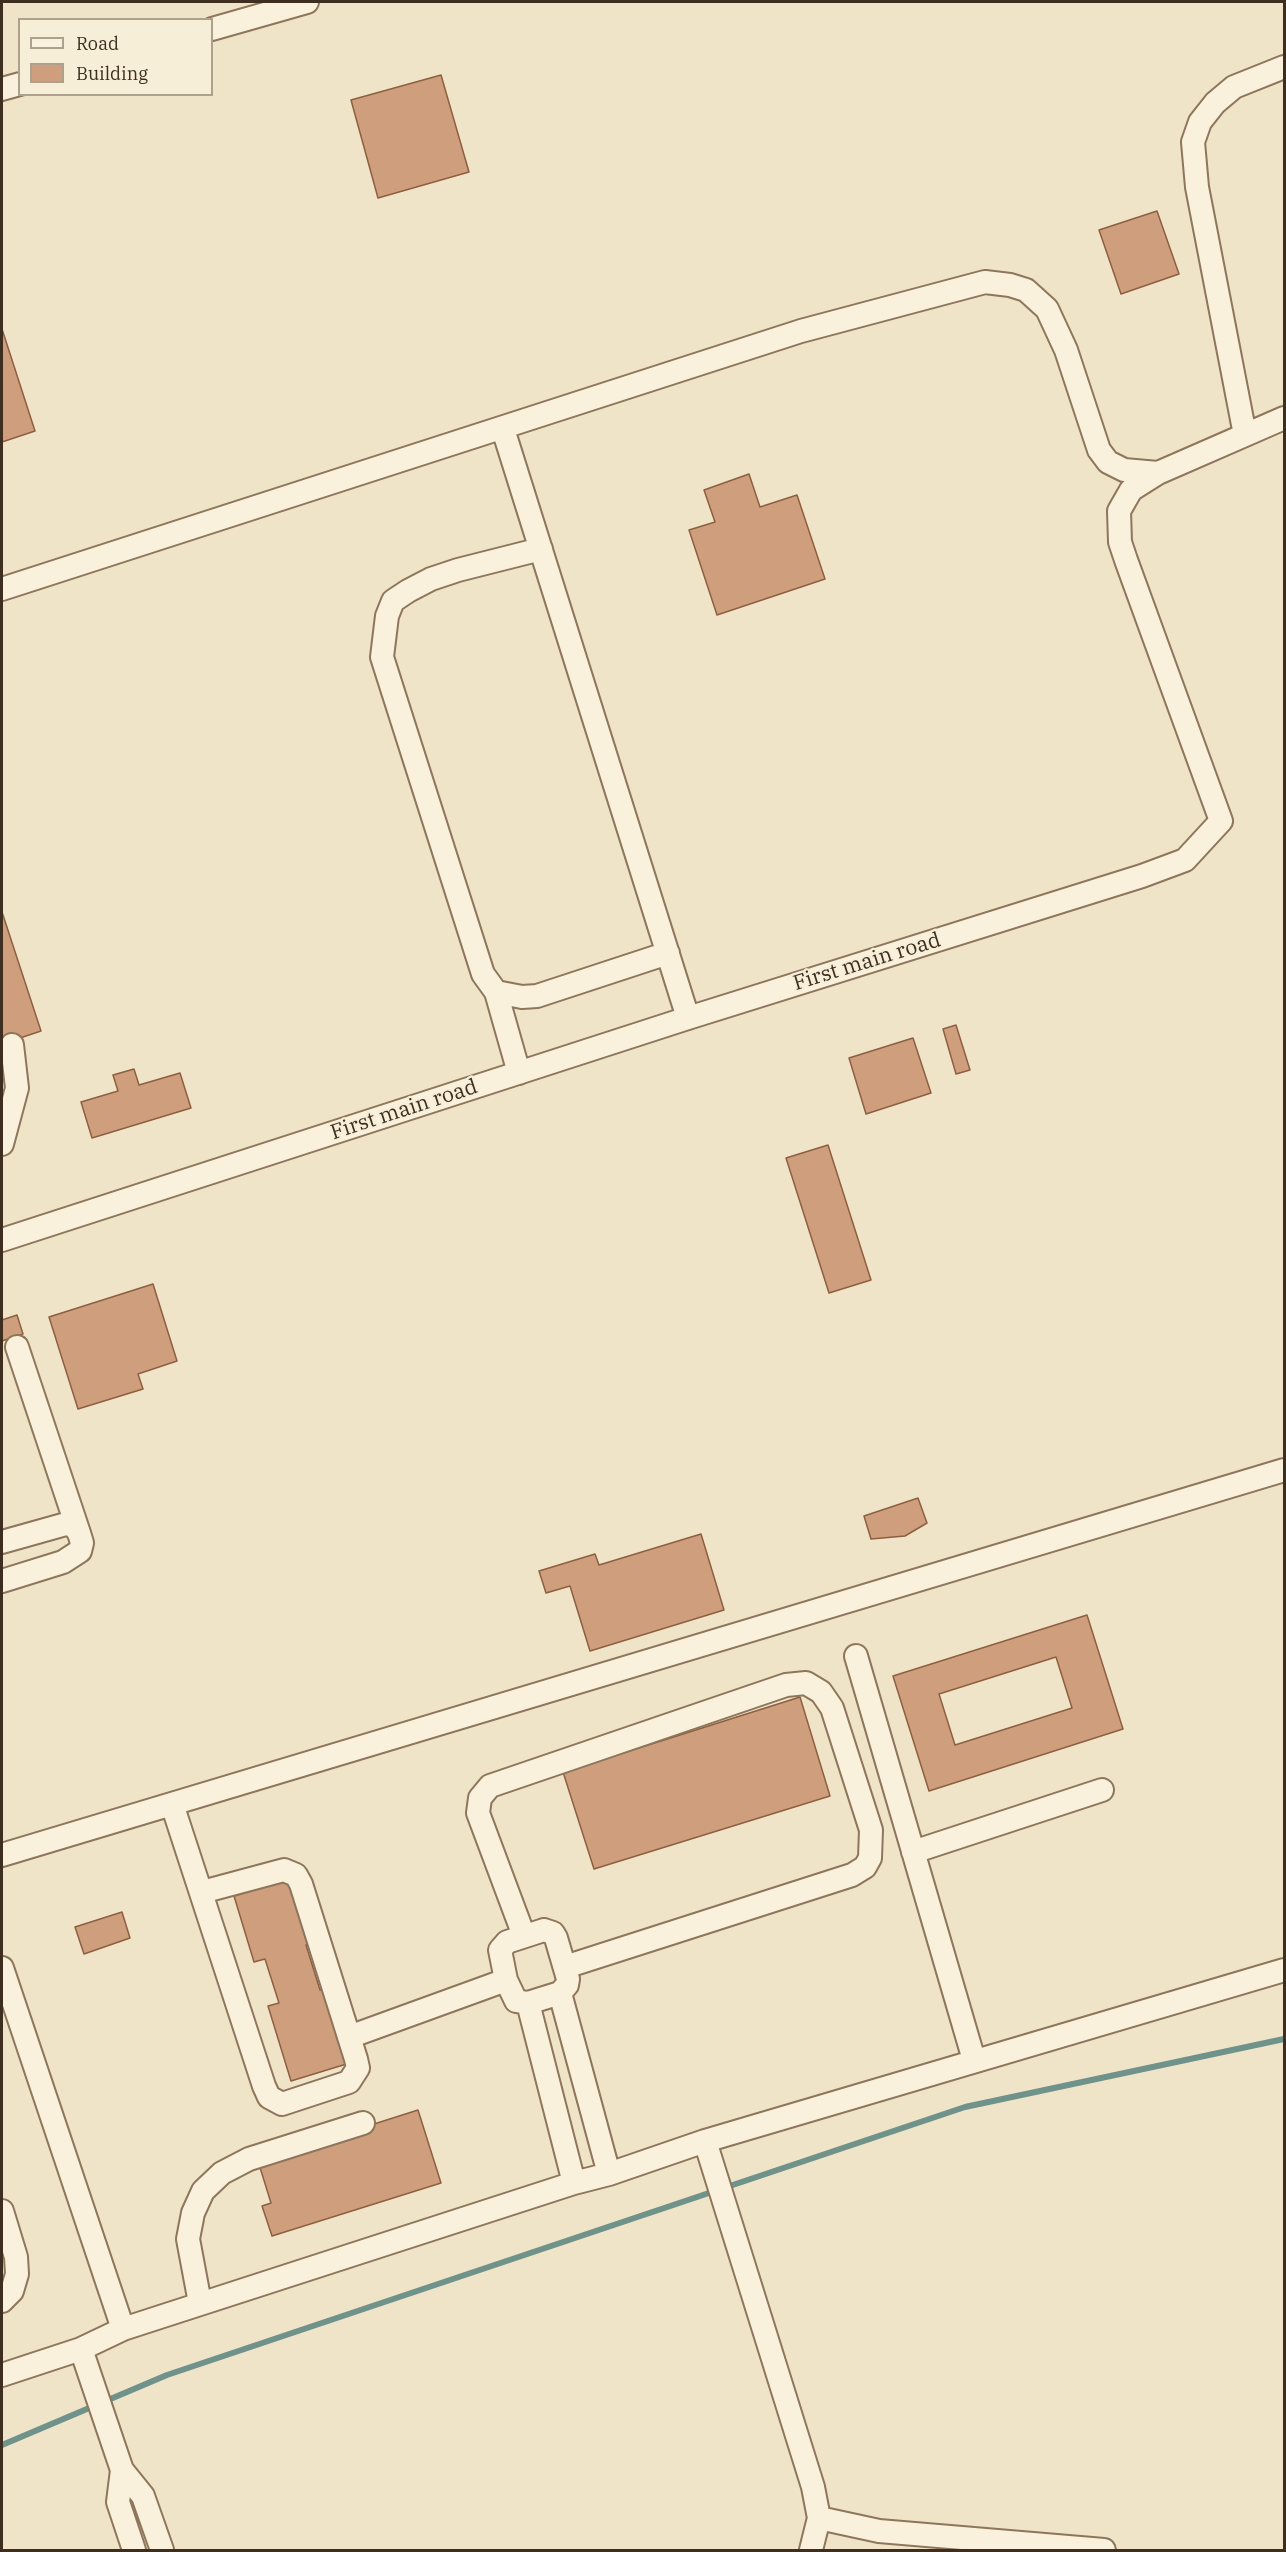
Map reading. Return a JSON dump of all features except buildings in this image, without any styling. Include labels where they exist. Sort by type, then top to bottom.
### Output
[{"type":"street","points":[[213,29],[307,2]]},
{"type":"street","points":[[1245,435],[1197,186],[1193,142],[1200,122],[1215,103],[1234,87],[1284,68]]},
{"type":"street","points":[[2,89],[18,85]]},
{"type":"street","points":[[2,589],[801,331],[985,282],[1010,285],[1026,291],[1047,309],[1066,351],[1099,450],[1108,462],[1124,470],[1158,473]]},
{"type":"street","name":"First main road","points":[[2,1240],[688,1018],[1143,876],[1185,860],[1221,820],[1120,542],[1119,511],[1131,490],[1158,473],[1284,418]]},
{"type":"street","points":[[502,429],[688,1018]]},
{"type":"street","points":[[519,1073],[496,992],[483,974],[382,657],[387,616],[393,601],[431,579],[541,549]]},
{"type":"street","points":[[496,992],[522,997],[537,996],[668,953]]},
{"type":"street","points":[[2,1144],[17,1088],[12,1046]]},
{"type":"street","points":[[2,1581],[63,1562],[80,1551],[82,1543],[17,1347]]},
{"type":"street","points":[[2,1855],[1284,1470]]},
{"type":"street","points":[[2,1542],[59,1524],[74,1526],[80,1533]]},
{"type":"street","points":[[856,1656],[974,2060]]},
{"type":"street","points":[[524,1936],[478,1813],[480,1798],[490,1786],[786,1685],[806,1683],[821,1692],[832,1708],[871,1830],[870,1858],[865,1867],[852,1875],[565,1967]]},
{"type":"street","points":[[913,1852],[1101,1790]]},
{"type":"street","points":[[172,1804],[269,2097],[282,2104],[340,2087],[349,2082],[358,2068],[297,1875],[284,1870],[202,1892]]},
{"type":"street","points":[[544,1930],[554,1934],[565,1967],[567,1985],[560,1993],[528,2002],[516,2001],[506,1980],[500,1950],[507,1942],[544,1930]]},
{"type":"street","points":[[2,1968],[123,2329]]},
{"type":"street","points":[[2,2375],[81,2349],[123,2329],[574,2183],[609,2174],[705,2141],[1284,1970]]},
{"type":"street","points":[[349,2037],[506,1980]]},
{"type":"street","points":[[560,1993],[609,2174]]},
{"type":"street","points":[[528,2002],[574,2183]]},
{"type":"street","points":[[200,2304],[188,2239],[193,2213],[203,2191],[222,2173],[249,2159],[363,2123]]},
{"type":"street","points":[[705,2141],[813,2487],[819,2518],[811,2550]]},
{"type":"street","points":[[2,2211],[16,2257],[17,2274],[12,2291],[2,2301]]},
{"type":"street","points":[[81,2349],[122,2470],[143,2496],[162,2550]]},
{"type":"street","points":[[122,2470],[118,2502],[134,2550]]},
{"type":"street","points":[[819,2518],[879,2531],[1104,2550]]},
{"type":"waterway","points":[[2,2445],[167,2375],[965,2107],[1284,2039]]}]
